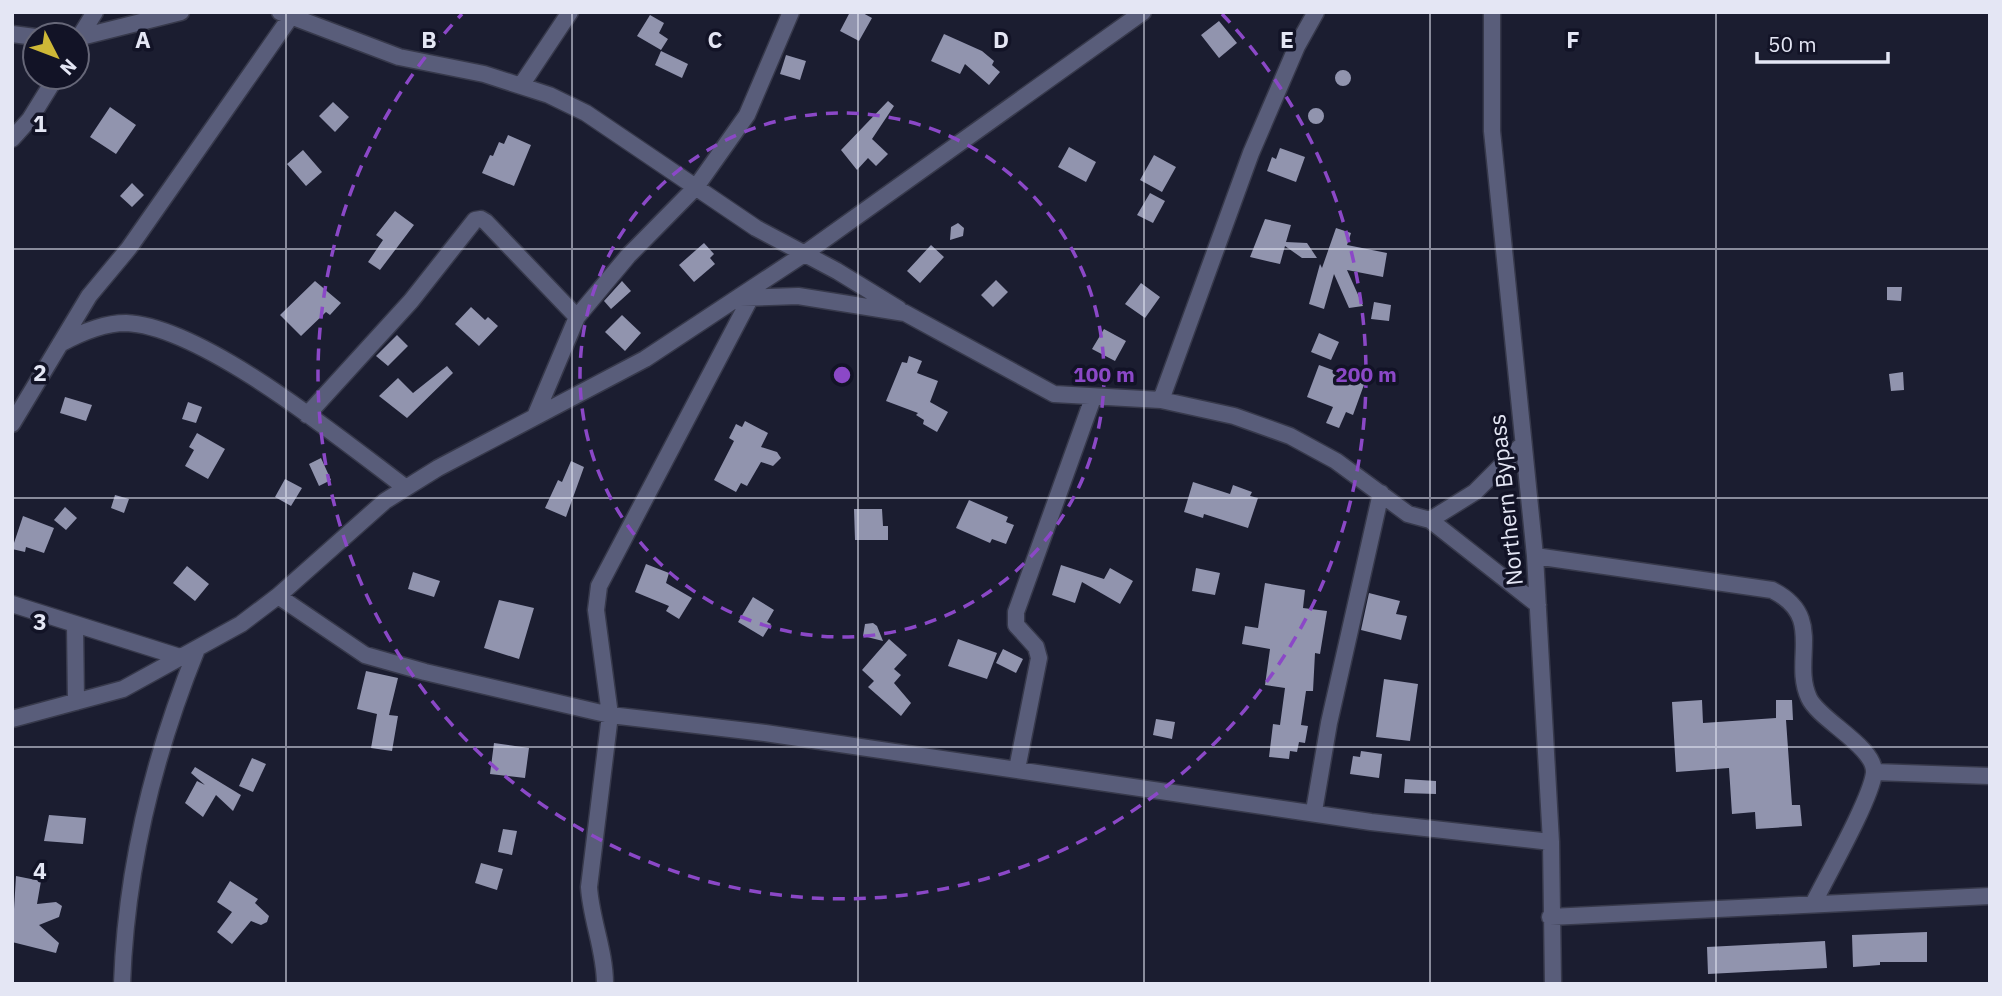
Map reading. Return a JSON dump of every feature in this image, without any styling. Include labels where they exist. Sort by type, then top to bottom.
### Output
[{"type":"street","points":[[91,36],[181,12]]},
{"type":"street","points":[[522,84],[570,12]]},
{"type":"street","points":[[536,414],[577,317],[628,256],[696,187],[747,115],[791,12]]},
{"type":"street","points":[[12,719],[123,689],[241,624],[278,596],[385,501],[536,414],[646,359],[743,297],[1143,12]]},
{"type":"street","points":[[1161,400],[1251,153],[1297,46],[1315,12]]},
{"type":"street","name":"Northern Bypass","points":[[1492,12],[1492,131],[1535,556],[1551,842],[1553,984]]},
{"type":"street","points":[[12,424],[89,296],[129,248],[288,14],[399,57],[522,84],[586,114],[756,228],[1054,394],[1161,400],[1234,416],[1290,436],[1336,461],[1408,514],[1430,520],[1538,605]]},
{"type":"street","points":[[12,139],[30,119],[47,91]]},
{"type":"street","points":[[307,415],[411,301],[475,220],[486,222],[577,317]]},
{"type":"street","points":[[743,297],[797,296],[905,313]]},
{"type":"street","points":[[605,984],[603,945],[591,907],[589,887],[610,715],[596,610],[599,586],[743,297]]},
{"type":"street","points":[[60,344],[92,329],[125,323],[154,328],[184,338],[307,415],[406,488]]},
{"type":"street","points":[[1017,769],[1039,658],[1036,647],[1020,632],[1016,612],[1093,398]]},
{"type":"street","points":[[1430,520],[1475,492],[1522,445]]},
{"type":"street","points":[[1314,811],[1329,723],[1381,493]]},
{"type":"street","points":[[1535,556],[1772,590],[1789,598],[1800,614],[1805,646],[1805,688],[1810,701],[1861,749],[1874,772],[1867,794],[1813,904]]},
{"type":"street","points":[[278,596],[365,655],[610,715],[1017,769],[1480,836],[1551,842]]},
{"type":"street","points":[[12,604],[183,658]]},
{"type":"street","points":[[75,625],[76,702]]},
{"type":"street","points":[[122,984],[124,927],[144,816],[178,696],[197,649]]},
{"type":"street","points":[[1874,772],[1990,776]]},
{"type":"street","points":[[1550,917],[1990,896]]},
{"type":"building","points":[[850,12],[861,12],[872,18],[859,41],[840,31]]},
{"type":"building","points":[[650,15],[664,23],[659,33],[668,39],[661,50],[637,36]]},
{"type":"building","points":[[1219,21],[1237,43],[1219,58],[1201,35]]},
{"type":"building","points":[[944,34],[982,51],[994,61],[992,65],[1000,72],[989,85],[965,64],[960,74],[931,61]]},
{"type":"building","points":[[661,51],[688,64],[682,78],[655,65]]},
{"type":"building","points":[[786,55],[806,61],[800,80],[780,74]]},
{"type":"building","points":[[1343,70],[1351,78],[1343,86],[1335,78]]},
{"type":"building","points":[[888,101],[894,106],[872,139],[888,154],[876,166],[868,158],[857,170],[841,150]]},
{"type":"building","points":[[333,102],[349,117],[335,132],[319,116]]},
{"type":"building","points":[[110,107],[136,125],[116,154],[90,137]]},
{"type":"building","points":[[1316,108],[1322,110],[1322,122],[1316,124],[1310,122],[1308,116],[1310,110]]},
{"type":"building","points":[[508,135],[531,145],[514,186],[482,173],[490,155],[493,156],[499,142],[504,144]]},
{"type":"building","points":[[1069,147],[1096,162],[1086,182],[1058,167]]},
{"type":"building","points":[[1280,148],[1305,157],[1296,182],[1267,171],[1272,157],[1276,159]]},
{"type":"building","points":[[303,150],[322,172],[306,186],[287,164]]},
{"type":"building","points":[[1154,155],[1176,167],[1162,192],[1140,180]]},
{"type":"building","points":[[132,183],[144,195],[132,207],[120,196]]},
{"type":"building","points":[[1150,193],[1165,201],[1153,223],[1137,215]]},
{"type":"building","points":[[395,211],[414,225],[380,270],[368,262],[383,240],[376,235]]},
{"type":"building","points":[[1265,219],[1291,225],[1286,242],[1307,243],[1317,258],[1302,258],[1285,246],[1280,264],[1250,257]]},
{"type":"building","points":[[958,223],[964,228],[963,236],[950,240],[951,227]]},
{"type":"building","points":[[1336,228],[1351,233],[1347,245],[1387,253],[1383,277],[1347,270],[1363,306],[1349,308],[1334,274],[1324,309],[1309,304],[1320,264],[1322,268]]},
{"type":"building","points":[[704,243],[714,254],[710,258],[715,264],[694,282],[679,265]]},
{"type":"building","points":[[931,245],[944,257],[920,283],[907,271]]},
{"type":"building","points":[[996,280],[1008,292],[993,307],[981,295]]},
{"type":"building","points":[[315,281],[341,303],[330,315],[326,312],[301,336],[280,315]]},
{"type":"building","points":[[622,281],[631,291],[611,309],[604,301]]},
{"type":"building","points":[[1141,283],[1160,297],[1145,318],[1125,304]]},
{"type":"building","points":[[1887,287],[1902,287],[1901,301],[1887,300]]},
{"type":"building","points":[[1374,302],[1391,305],[1389,321],[1371,319]]},
{"type":"building","points":[[471,307],[485,320],[488,317],[498,326],[479,346],[455,324]]},
{"type":"building","points":[[622,315],[641,333],[625,351],[605,332]]},
{"type":"building","points":[[1104,329],[1126,341],[1115,361],[1092,349]]},
{"type":"building","points":[[1319,333],[1339,342],[1331,360],[1311,352]]},
{"type":"building","points":[[397,335],[408,346],[388,366],[376,356]]},
{"type":"building","points":[[909,356],[922,361],[917,373],[938,381],[930,402],[948,412],[937,432],[923,424],[924,420],[916,415],[918,413],[886,401],[902,362],[907,363]]},
{"type":"building","points":[[1319,365],[1365,382],[1353,415],[1346,412],[1339,428],[1326,423],[1333,407],[1307,397]]},
{"type":"building","points":[[447,366],[453,373],[407,418],[379,396],[398,378],[413,393]]},
{"type":"building","points":[[1903,372],[1904,390],[1891,391],[1889,374]]},
{"type":"building","points":[[65,397],[92,405],[86,421],[60,413]]},
{"type":"building","points":[[188,402],[202,407],[196,423],[182,419]]},
{"type":"building","points":[[745,421],[768,433],[761,447],[777,452],[781,458],[773,466],[761,462],[747,486],[741,483],[736,492],[714,480],[734,441],[729,438],[736,424],[742,427]]},
{"type":"building","points":[[197,433],[225,449],[208,479],[185,466],[194,450],[189,447]]},
{"type":"building","points":[[321,458],[331,480],[319,486],[309,464]]},
{"type":"building","points":[[571,461],[584,467],[566,517],[545,508],[558,480],[562,482]]},
{"type":"building","points":[[285,479],[302,488],[291,506],[275,497]]},
{"type":"building","points":[[1193,482],[1230,494],[1233,485],[1252,492],[1250,496],[1258,498],[1248,528],[1204,514],[1203,518],[1184,512]]},
{"type":"building","points":[[115,495],[129,499],[124,513],[111,508]]},
{"type":"building","points":[[969,500],[1008,517],[1006,522],[1014,525],[1006,544],[992,539],[990,543],[956,528]]},
{"type":"building","points":[[65,507],[77,518],[66,530],[54,520]]},
{"type":"building","points":[[854,509],[882,509],[883,526],[888,526],[888,540],[855,540]]},
{"type":"building","points":[[23,516],[54,528],[44,553],[26,547],[25,552],[12,549]]},
{"type":"building","points":[[646,564],[669,573],[666,583],[692,598],[679,619],[666,611],[669,606],[635,592]]},
{"type":"building","points":[[1061,565],[1104,579],[1110,568],[1133,581],[1120,604],[1082,582],[1075,603],[1052,595]]},
{"type":"building","points":[[187,566],[209,584],[195,601],[173,583]]},
{"type":"building","points":[[1196,568],[1220,573],[1215,595],[1192,591]]},
{"type":"building","points":[[413,572],[440,581],[434,597],[408,589]]},
{"type":"building","points":[[1265,583],[1305,590],[1303,608],[1327,611],[1320,654],[1315,653],[1313,691],[1306,691],[1301,725],[1308,726],[1305,743],[1299,742],[1297,752],[1290,751],[1289,759],[1269,757],[1273,724],[1280,725],[1285,688],[1265,685],[1270,649],[1242,644],[1245,626],[1258,628]]},
{"type":"building","points":[[1369,593],[1400,601],[1396,614],[1407,616],[1401,640],[1361,630]]},
{"type":"building","points":[[753,597],[774,610],[767,622],[771,624],[763,637],[738,622]]},
{"type":"building","points":[[499,600],[534,608],[519,659],[484,648]]},
{"type":"building","points":[[873,623],[883,641],[863,636],[865,624]]},
{"type":"building","points":[[889,639],[907,655],[894,669],[901,675],[894,683],[911,703],[901,716],[868,687],[874,681],[862,670]]},
{"type":"building","points":[[958,639],[997,653],[987,679],[948,666]]},
{"type":"building","points":[[1003,649],[1023,659],[1016,673],[996,663]]},
{"type":"building","points":[[366,671],[398,678],[389,715],[398,716],[392,751],[371,748],[377,714],[357,709]]},
{"type":"building","points":[[1384,679],[1418,684],[1410,741],[1376,737]]},
{"type":"building","points":[[1702,700],[1703,723],[1776,718],[1776,700],[1792,700],[1793,720],[1786,720],[1792,805],[1800,805],[1802,826],[1756,829],[1755,812],[1732,814],[1729,768],[1676,772],[1672,702]]},
{"type":"building","points":[[1156,719],[1175,722],[1172,739],[1153,735]]},
{"type":"building","points":[[494,743],[529,748],[525,778],[490,774]]},
{"type":"building","points":[[1361,751],[1382,754],[1379,778],[1350,774],[1353,756],[1360,757]]},
{"type":"building","points":[[252,758],[266,764],[253,792],[239,786]]},
{"type":"building","points":[[195,767],[241,795],[233,811],[216,795],[203,817],[185,803],[197,781],[205,785],[191,773]]},
{"type":"building","points":[[1405,779],[1436,781],[1436,794],[1404,793]]},
{"type":"building","points":[[49,815],[86,818],[83,844],[44,841]]},
{"type":"building","points":[[503,829],[517,831],[512,855],[498,852]]},
{"type":"building","points":[[481,863],[503,869],[497,890],[475,883]]},
{"type":"building","points":[[16,876],[41,881],[37,904],[56,902],[62,906],[59,917],[39,925],[59,943],[56,953],[12,942]]},
{"type":"building","points":[[230,881],[258,899],[255,903],[269,916],[267,922],[261,925],[251,921],[232,944],[217,932],[232,912],[217,902]]},
{"type":"building","points":[[1927,932],[1927,962],[1880,962],[1880,965],[1853,967],[1852,935]]},
{"type":"building","points":[[1825,941],[1827,968],[1708,974],[1707,947]]}]
